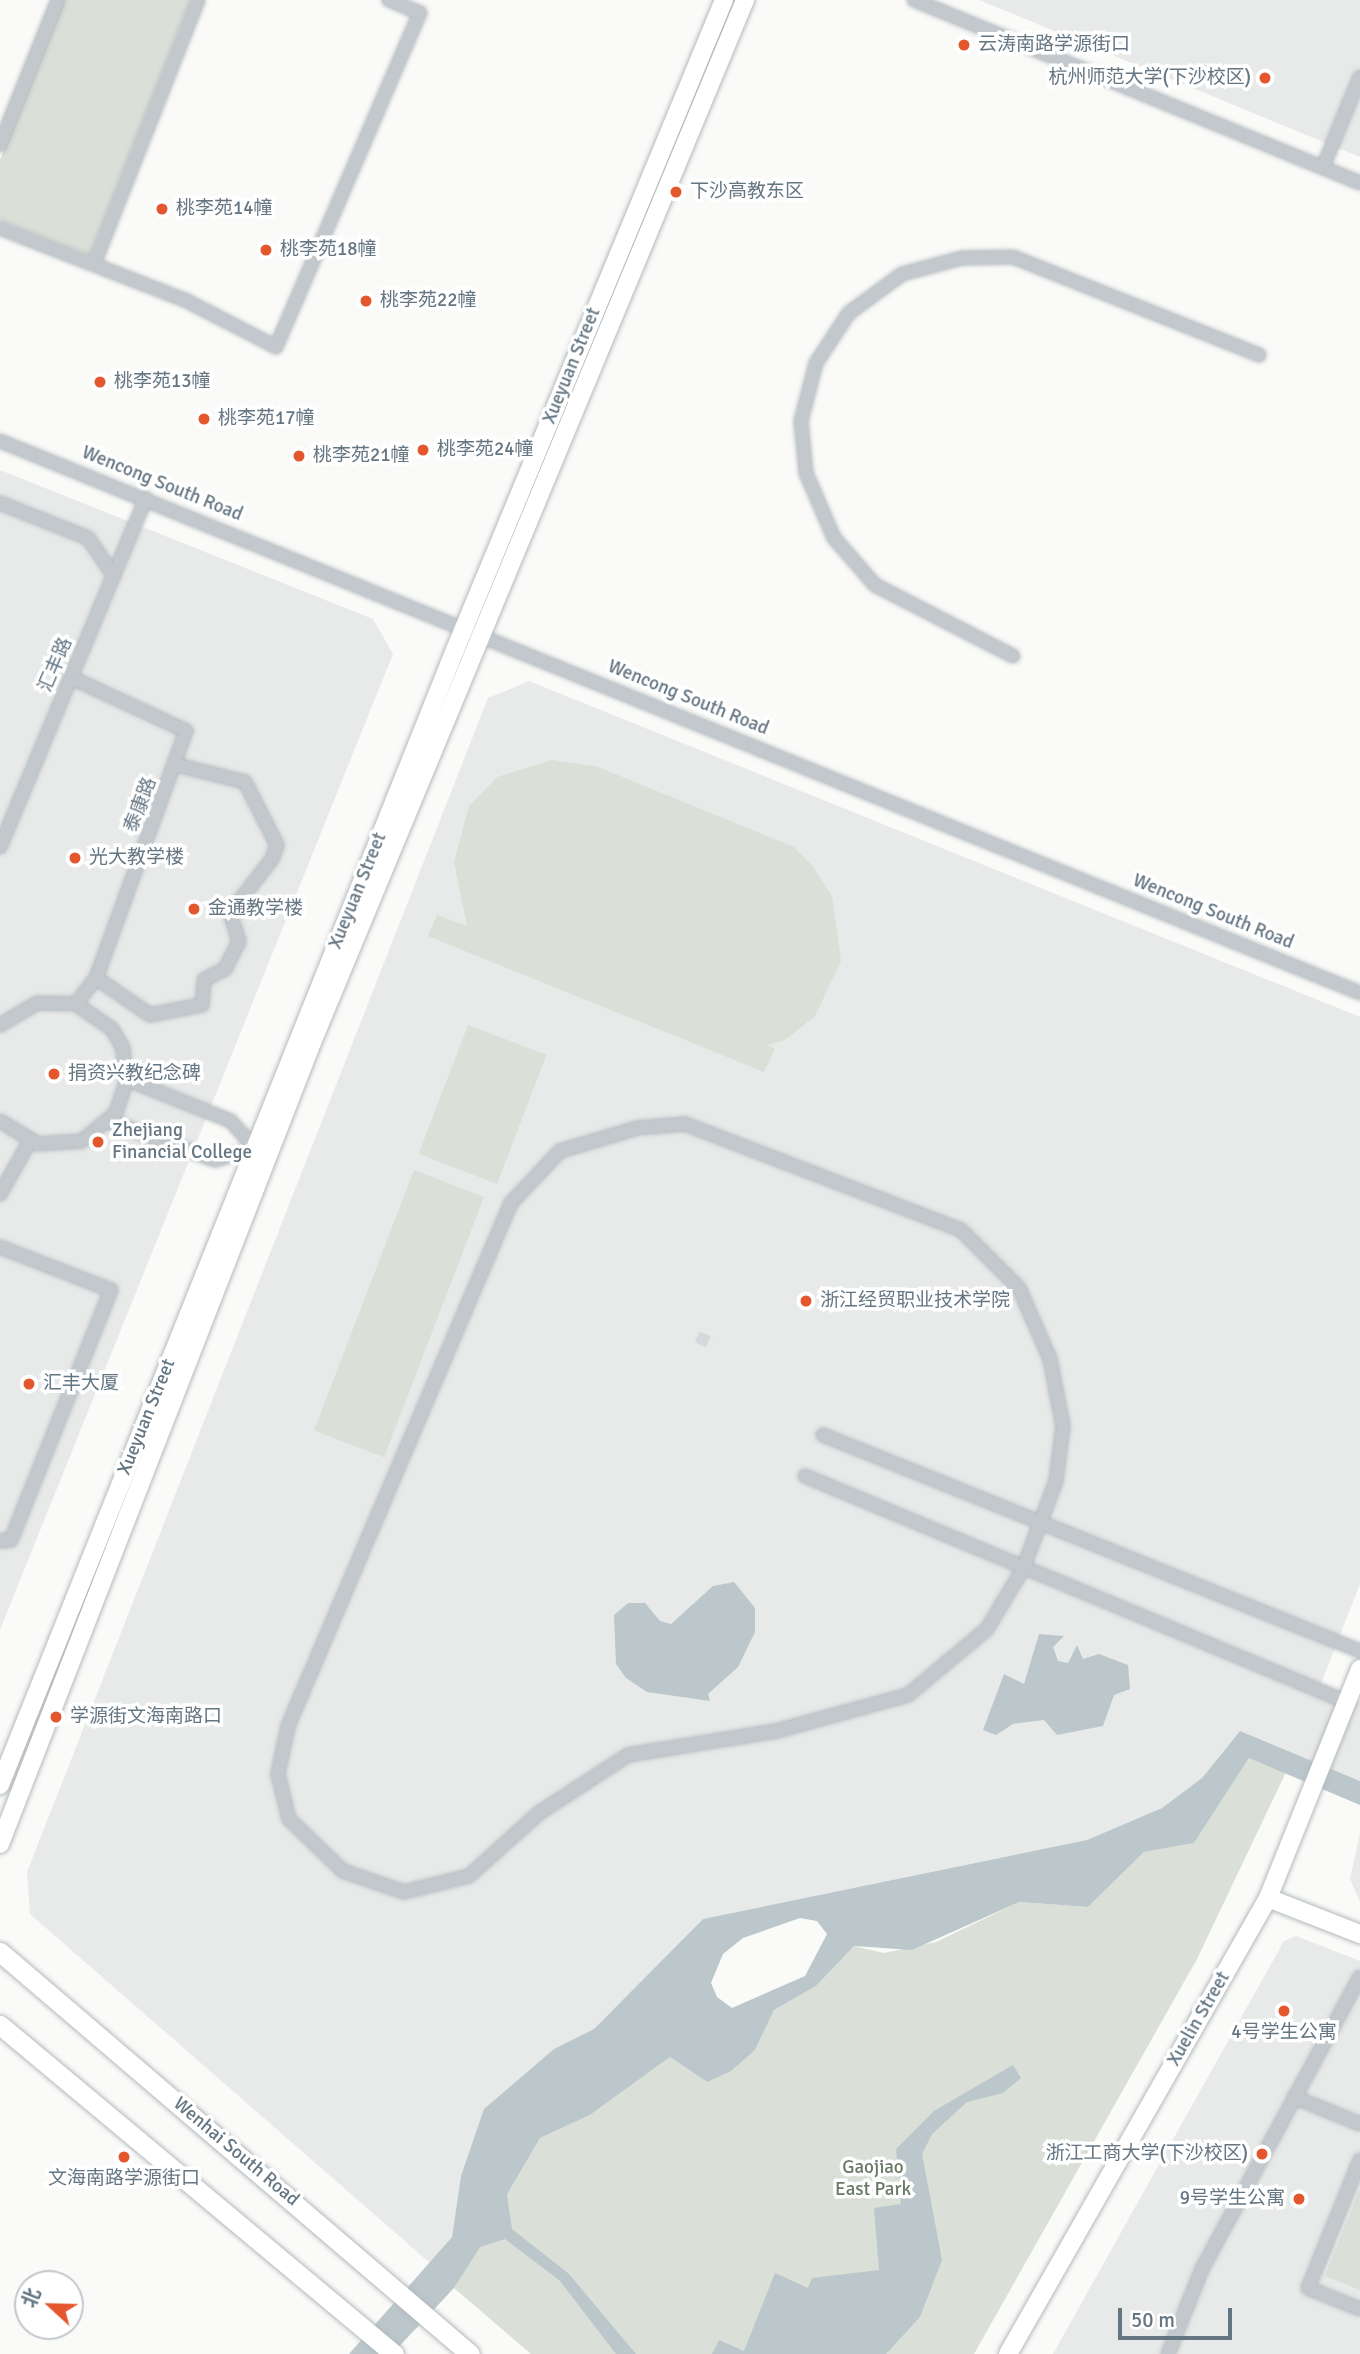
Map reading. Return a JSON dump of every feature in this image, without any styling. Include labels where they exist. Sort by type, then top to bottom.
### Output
[{"type":"main road","name":"Xueyuan Street","points":[[0,1785],[464,627],[724,0]]},
{"type":"main road","points":[[0,1844],[313,1040],[745,0]]},
{"type":"main road","name":"Xuelin Street","points":[[1008,2354],[1268,1898],[1360,1669]]},
{"type":"main road","points":[[1268,1898],[1360,1934]]},
{"type":"main road","name":"Wenhai South Road","points":[[0,1952],[401,2292],[470,2354]]},
{"type":"main road","points":[[0,2025],[394,2354]]},
{"type":"street","points":[[0,145],[58,0]]},
{"type":"street","points":[[94,264],[198,0]]},
{"type":"street","points":[[0,228],[185,300],[276,347],[420,13],[389,0]]},
{"type":"street","points":[[914,0],[1360,183]]},
{"type":"street","points":[[1323,167],[1360,78]]},
{"type":"street","points":[[1013,656],[874,585],[834,538],[806,473],[801,421],[816,363],[849,313],[902,274],[962,258],[1013,257],[1259,355]]},
{"type":"street","name":"Wencong South Road","points":[[0,441],[464,627],[1360,993]]},
{"type":"street","name":"汇丰路","points":[[0,847],[146,498]]},
{"type":"street","points":[[0,503],[88,538],[114,576]]},
{"type":"street","name":"泰康路","points":[[72,678],[186,730],[177,765],[96,978],[76,1004]]},
{"type":"street","points":[[96,978],[150,1015],[202,1005],[204,981],[225,969],[239,941],[230,914],[272,859],[277,845],[245,782],[177,765]]},
{"type":"street","points":[[0,1025],[37,1003],[76,1004],[112,1029],[123,1048],[126,1079],[109,1121],[82,1141],[60,1146],[30,1141],[0,1121]]},
{"type":"street","points":[[109,1121],[215,1160],[255,1148],[231,1121],[126,1079]]},
{"type":"street","points":[[685,1124],[961,1230],[1019,1288],[1050,1359],[1063,1426],[1056,1481],[1023,1569],[987,1629],[908,1695],[776,1731],[628,1755],[539,1813],[470,1876],[404,1892],[343,1871],[289,1819],[278,1774],[288,1726],[511,1203],[560,1151],[637,1128],[685,1124]]},
{"type":"street","points":[[0,1194],[30,1141]]},
{"type":"street","points":[[0,1247],[111,1290],[11,1540],[0,1541]]},
{"type":"street","points":[[822,1435],[1039,1528],[1360,1651]]},
{"type":"street","points":[[805,1476],[1347,1702]]},
{"type":"street","points":[[1168,2354],[1202,2269],[1360,1977]]},
{"type":"street","points":[[1294,2097],[1360,2124]]},
{"type":"street","points":[[1360,2160],[1308,2288],[1360,2309]]},
{"type":"shaded area","name":"杭州师范大学(下沙校区)","points":[[979,0],[1360,0],[1360,157]]},
{"type":"shaded area","name":"Zhejiang Financial College","points":[[0,470],[373,619],[393,654],[0,1630]]},
{"type":"shaded area","name":"浙江经贸职业技术学院","points":[[529,681],[1360,1017],[1360,1584],[1318,1691],[1360,1702],[1360,1781],[1240,1731],[1202,1778],[1162,1808],[1087,1840],[703,1919],[594,2029],[554,2049],[461,2176],[452,2237],[430,2263],[30,1914],[27,1872],[488,698]]},
{"type":"shaded area","points":[[734,1582],[755,1608],[755,1632],[738,1667],[708,1694],[710,1701],[647,1692],[626,1678],[616,1664],[614,1615],[628,1603],[645,1603],[660,1621],[671,1624],[713,1586]]},
{"type":"shaded area","points":[[1039,1634],[1064,1636],[1053,1647],[1058,1661],[1068,1663],[1077,1645],[1083,1659],[1099,1654],[1128,1665],[1130,1689],[1114,1695],[1103,1726],[1057,1735],[1044,1720],[1013,1724],[996,1735],[983,1730],[1004,1674],[1024,1684]]},
{"type":"shaded area","points":[[1240,1731],[1360,1781],[1360,1805],[1249,1758],[1194,1843],[1144,1852],[1088,1907],[1019,1902],[912,1950],[854,1946],[816,1986],[774,2010],[755,2050],[731,2071],[707,2082],[670,2057],[590,2115],[540,2138],[507,2195],[512,2229],[569,2274],[636,2354],[616,2354],[560,2281],[505,2239],[480,2247],[454,2288],[392,2354],[349,2354],[452,2237],[461,2176],[484,2109],[554,2049],[594,2029],[703,1919],[1087,1840],[1162,1808],[1202,1778]],"holes":[[[800,1918],[817,1921],[827,1934],[805,1976],[732,2008],[717,1997],[711,1983],[723,1954],[743,1938]]]},
{"type":"shaded area","points":[[1360,1833],[1360,1902],[1350,1879]]},
{"type":"shaded area","name":"浙江工商大学(下沙校区)","points":[[1296,1936],[1360,1961],[1360,2354],[1053,2354],[1284,1941]]},
{"type":"shaded area","points":[[1013,2065],[1021,2078],[1003,2093],[967,2102],[932,2134],[922,2154],[942,2260],[920,2317],[886,2354],[712,2354],[719,2340],[744,2351],[775,2273],[808,2288],[812,2278],[879,2270],[874,2208],[901,2204],[896,2149],[934,2111]]},
{"type":"green space","points":[[63,0],[190,0],[90,255],[0,220],[0,160]]},
{"type":"green space","points":[[552,760],[598,767],[794,847],[814,868],[832,896],[841,961],[815,1016],[785,1040],[767,1045],[775,1049],[764,1072],[428,936],[437,915],[467,926],[454,862],[469,806],[497,777]]},
{"type":"green space","points":[[468,1025],[546,1055],[497,1184],[419,1154]]},
{"type":"green space","points":[[414,1170],[484,1197],[384,1457],[314,1430]]},
{"type":"green space","name":"Gaojiao East Park","points":[[1249,1758],[1287,1770],[1197,1959],[974,2354],[531,2354],[454,2288],[540,2138],[590,2115],[670,2057],[707,2082],[755,2050],[774,2010],[816,1986],[854,1946],[884,1953],[936,1942],[1019,1902],[1088,1907],[1144,1852],[1194,1843]]},
{"type":"green space","points":[[1360,2189],[1360,2290],[1325,2276]]},
{"type":"tunnel","points":[[697,1337],[714,1344]]},
{"type":"place","name":"云涛南路学源街口","points":[[964,45]]},
{"type":"place","name":"杭州师范大学(下沙校区)","points":[[1265,78]]},
{"type":"place","name":"下沙高教东区","points":[[676,192]]},
{"type":"place","name":"桃李苑14幢","points":[[162,209]]},
{"type":"place","name":"桃李苑18幢","points":[[266,250]]},
{"type":"place","name":"桃李苑22幢","points":[[366,301]]},
{"type":"place","name":"桃李苑13幢","points":[[100,382]]},
{"type":"place","name":"桃李苑17幢","points":[[204,419]]},
{"type":"place","name":"桃李苑24幢","points":[[423,450]]},
{"type":"place","name":"桃李苑21幢","points":[[299,456]]},
{"type":"place","name":"光大教学楼","points":[[75,858]]},
{"type":"place","name":"金通教学楼","points":[[194,909]]},
{"type":"place","name":"捐资兴教纪念碑","points":[[54,1074]]},
{"type":"place","name":"Zhejiang Financial College","points":[[98,1142]]},
{"type":"place","name":"浙江经贸职业技术学院","points":[[806,1301]]},
{"type":"place","name":"汇丰大厦","points":[[29,1384]]},
{"type":"place","name":"学源街文海南路口","points":[[56,1717]]},
{"type":"place","name":"4号学生公寓","points":[[1284,2011]]},
{"type":"place","name":"浙江工商大学(下沙校区)","points":[[1262,2154]]},
{"type":"place","name":"文海南路学源街口","points":[[124,2157]]},
{"type":"place","name":"9号学生公寓","points":[[1299,2199]]}]
